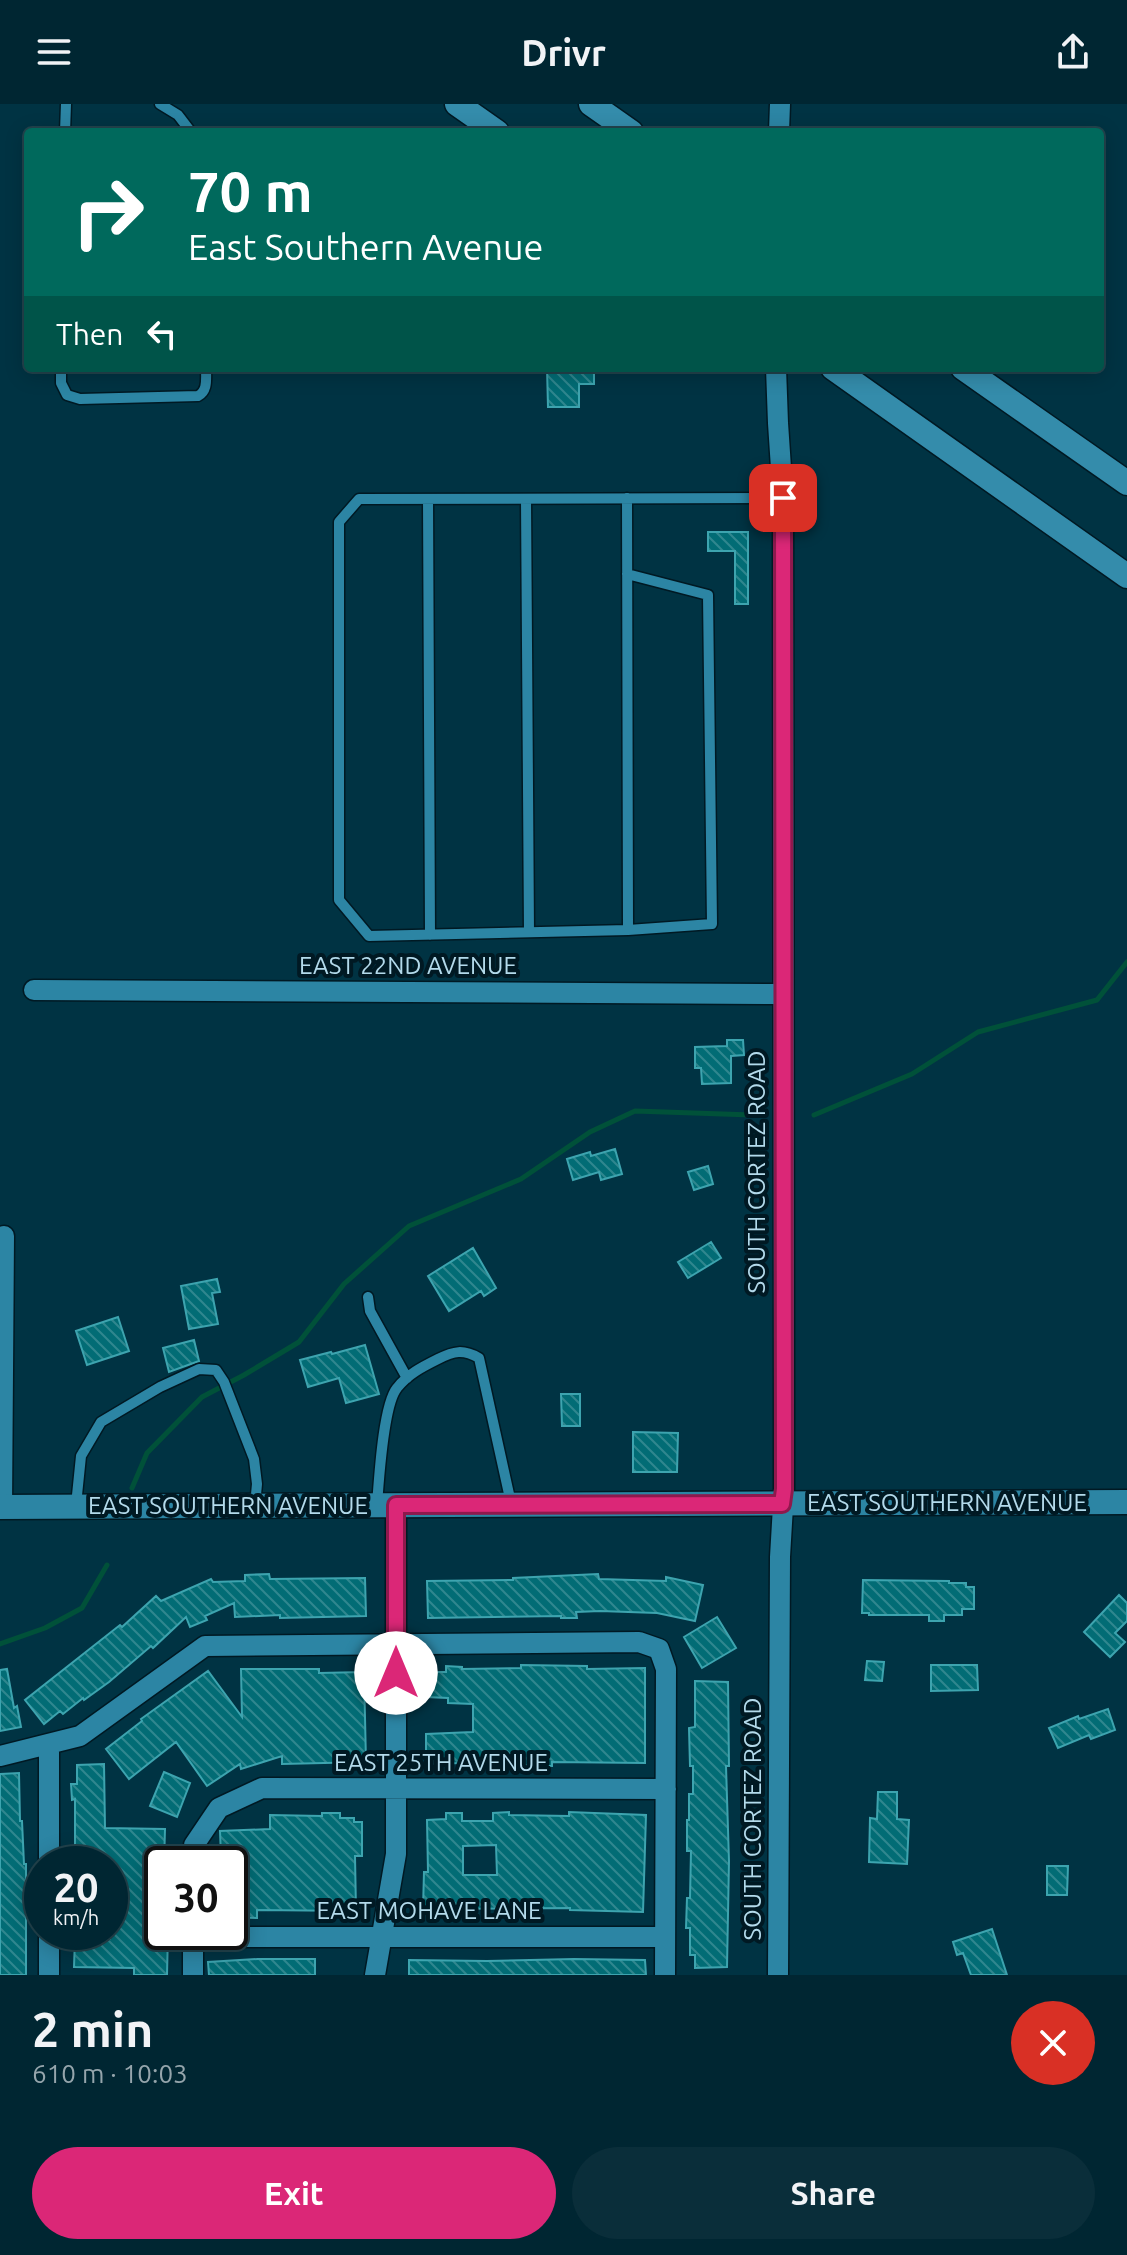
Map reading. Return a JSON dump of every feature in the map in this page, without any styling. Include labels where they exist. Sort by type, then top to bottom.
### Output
[{"type":"main road","points":[[457,104],[491,128]]},
{"type":"main road","points":[[591,104],[625,128]]},
{"type":"main road","points":[[839,372],[1127,576]]},
{"type":"main road","points":[[969,372],[1127,483]]},
{"type":"street","points":[[779,128],[780,104]]},
{"type":"street","name":"SOUTH CORTEZ ROAD","points":[[776,372],[783,498],[784,1489],[778,1975]]},
{"type":"street","name":"EAST 22ND AVENUE","points":[[34,990],[783,994]]},
{"type":"street","points":[[1,1507],[4,1236]]},
{"type":"street","name":"EAST SOUTHERN AVENUE","points":[[1,1507],[1127,1502]]},
{"type":"street","points":[[375,1975],[396,1854],[396,1644],[386,1505]]},
{"type":"street","points":[[0,1756],[80,1736],[205,1646],[639,1642],[659,1649],[666,1669],[665,1975]]},
{"type":"street","points":[[49,1744],[49,1846]]},
{"type":"street","name":"EAST 25TH AVENUE","points":[[194,1846],[219,1808],[262,1788],[666,1789]]},
{"type":"street","name":"EAST MOHAVE LANE","points":[[248,1935],[665,1937]]},
{"type":"street","points":[[49,1950],[49,1975]]},
{"type":"street","points":[[193,1950],[193,1975]]},
{"type":"lane","points":[[65,128],[66,104]]},
{"type":"lane","points":[[160,104],[176,110],[188,128]]},
{"type":"lane","points":[[61,372],[61,383],[67,395],[80,399],[198,396],[205,388],[206,372]]},
{"type":"lane","points":[[627,498],[628,930]]},
{"type":"lane","points":[[627,574],[708,595],[712,924],[628,930],[369,936],[339,900],[339,522],[359,499],[783,498]]},
{"type":"lane","points":[[428,499],[430,935]]},
{"type":"lane","points":[[526,499],[529,932]]},
{"type":"lane","points":[[368,1297],[370,1311],[407,1378]]},
{"type":"lane","points":[[386,1505],[383,1438],[394,1390],[416,1370],[448,1354],[468,1351],[479,1358],[511,1505]]},
{"type":"lane","points":[[76,1507],[81,1456],[101,1422],[160,1387],[199,1369],[216,1370],[224,1382],[254,1459],[257,1484],[255,1506]]},
{"type":"building","points":[[547,372],[594,372],[594,384],[579,384],[579,407],[548,407]]},
{"type":"building","points":[[708,532],[748,532],[748,604],[735,604],[735,551],[708,551]]},
{"type":"building","points":[[727,1040],[743,1040],[744,1055],[731,1056],[731,1083],[702,1084],[701,1068],[695,1068],[695,1047],[727,1046]]},
{"type":"building","points":[[615,1149],[622,1174],[601,1180],[599,1172],[573,1180],[567,1159]]},
{"type":"building","points":[[708,1166],[713,1184],[694,1190],[688,1172]]},
{"type":"building","points":[[711,1242],[721,1258],[688,1278],[678,1262]]},
{"type":"building","points":[[473,1248],[496,1288],[484,1296],[481,1291],[449,1311],[428,1276]]},
{"type":"building","points":[[217,1279],[220,1292],[212,1293],[218,1324],[189,1329],[181,1286]]},
{"type":"building","points":[[118,1317],[129,1351],[87,1365],[76,1331]]},
{"type":"building","points":[[194,1340],[199,1361],[169,1372],[163,1348]]},
{"type":"building","points":[[365,1345],[379,1394],[346,1403],[339,1378],[308,1387],[300,1360]]},
{"type":"building","points":[[561,1394],[580,1394],[580,1426],[562,1426]]},
{"type":"building","points":[[633,1432],[678,1433],[677,1472],[633,1472]]},
{"type":"building","points":[[269,1574],[270,1579],[365,1578],[366,1616],[235,1617],[234,1603],[205,1616],[207,1620],[190,1627],[186,1617],[153,1648],[151,1646],[109,1682],[44,1724],[25,1700],[120,1625],[122,1627],[156,1596],[161,1601],[211,1579],[213,1582],[245,1581],[245,1575]]},
{"type":"building","points":[[598,1574],[599,1579],[666,1581],[666,1577],[703,1585],[695,1621],[657,1613],[600,1611],[576,1612],[577,1618],[428,1618],[427,1581],[513,1580]]},
{"type":"building","points":[[863,1580],[966,1583],[966,1587],[974,1587],[974,1609],[962,1609],[962,1615],[944,1615],[944,1621],[929,1621],[929,1615],[869,1615],[862,1613]]},
{"type":"building","points":[[1119,1595],[1127,1603],[1127,1621],[1115,1633],[1125,1642],[1110,1657],[1084,1632]]},
{"type":"building","points":[[717,1617],[736,1648],[702,1668],[684,1637]]},
{"type":"building","points":[[867,1661],[884,1662],[882,1681],[865,1680]]},
{"type":"building","points":[[521,1665],[587,1666],[587,1669],[645,1668],[645,1763],[552,1762],[552,1766],[493,1764],[494,1758],[462,1758],[462,1763],[426,1764],[426,1734],[473,1732],[473,1704],[448,1703],[448,1698],[426,1697],[427,1672],[446,1672],[446,1666],[462,1669],[521,1668]]},
{"type":"building","points":[[931,1665],[977,1665],[978,1690],[931,1691]]},
{"type":"building","points":[[7,1669],[21,1727],[0,1731],[0,1670]]},
{"type":"building","points":[[241,1669],[364,1672],[366,1762],[282,1764],[282,1756],[241,1769],[240,1764],[207,1786],[176,1742],[129,1779],[106,1749],[141,1719],[208,1671],[242,1717]]},
{"type":"building","points":[[695,1681],[728,1682],[727,1967],[695,1968],[695,1955],[690,1955],[690,1928],[686,1928],[691,1851],[687,1851],[687,1820],[689,1794],[693,1794],[689,1728],[695,1727]]},
{"type":"building","points":[[1108,1709],[1115,1730],[1091,1739],[1089,1735],[1058,1748],[1049,1728],[1078,1716],[1079,1719]]},
{"type":"building","points":[[104,1764],[105,1828],[165,1829],[165,1846],[144,1846],[144,1950],[168,1950],[167,1975],[134,1975],[134,1968],[74,1967],[75,1950],[128,1950],[128,1846],[75,1846],[75,1799],[72,1800],[71,1784],[77,1784],[77,1765]]},
{"type":"building","points":[[164,1772],[190,1783],[177,1817],[150,1806]]},
{"type":"building","points":[[19,1773],[26,1975],[0,1975],[0,1774]]},
{"type":"building","points":[[878,1792],[897,1792],[897,1819],[909,1820],[907,1864],[869,1862],[870,1818],[877,1819]]},
{"type":"building","points":[[322,1813],[340,1813],[340,1818],[354,1818],[354,1822],[362,1822],[362,1856],[355,1856],[356,1911],[257,1910],[257,1918],[248,1918],[248,1846],[221,1846],[220,1831],[270,1829],[270,1815],[322,1816]]},
{"type":"building","points":[[446,1813],[462,1813],[462,1821],[493,1821],[493,1813],[646,1815],[643,1912],[570,1908],[423,1909],[424,1872],[428,1872],[427,1820],[446,1819]],"holes":[[[496,1845],[497,1875],[463,1875],[463,1846]]]},
{"type":"building","points":[[1047,1866],[1068,1866],[1067,1895],[1047,1895]]},
{"type":"building","points":[[992,1929],[1007,1975],[971,1975],[963,1953],[957,1955],[953,1942]]},
{"type":"building","points":[[315,1959],[315,1975],[209,1975],[208,1962]]},
{"type":"building","points":[[409,1960],[645,1960],[646,1975],[409,1975]]},
{"type":"waterway","points":[[814,1115],[912,1074],[978,1032],[1097,1000],[1127,962]]},
{"type":"waterway","points":[[132,1488],[147,1453],[202,1397],[299,1342],[344,1284],[409,1226],[521,1179],[590,1132],[635,1111],[752,1115]]},
{"type":"waterway","points":[[0,1644],[45,1628],[82,1608],[107,1565]]},
{"type":"route","points":[[396,1673],[396,1505],[782,1504],[783,498]]}]
